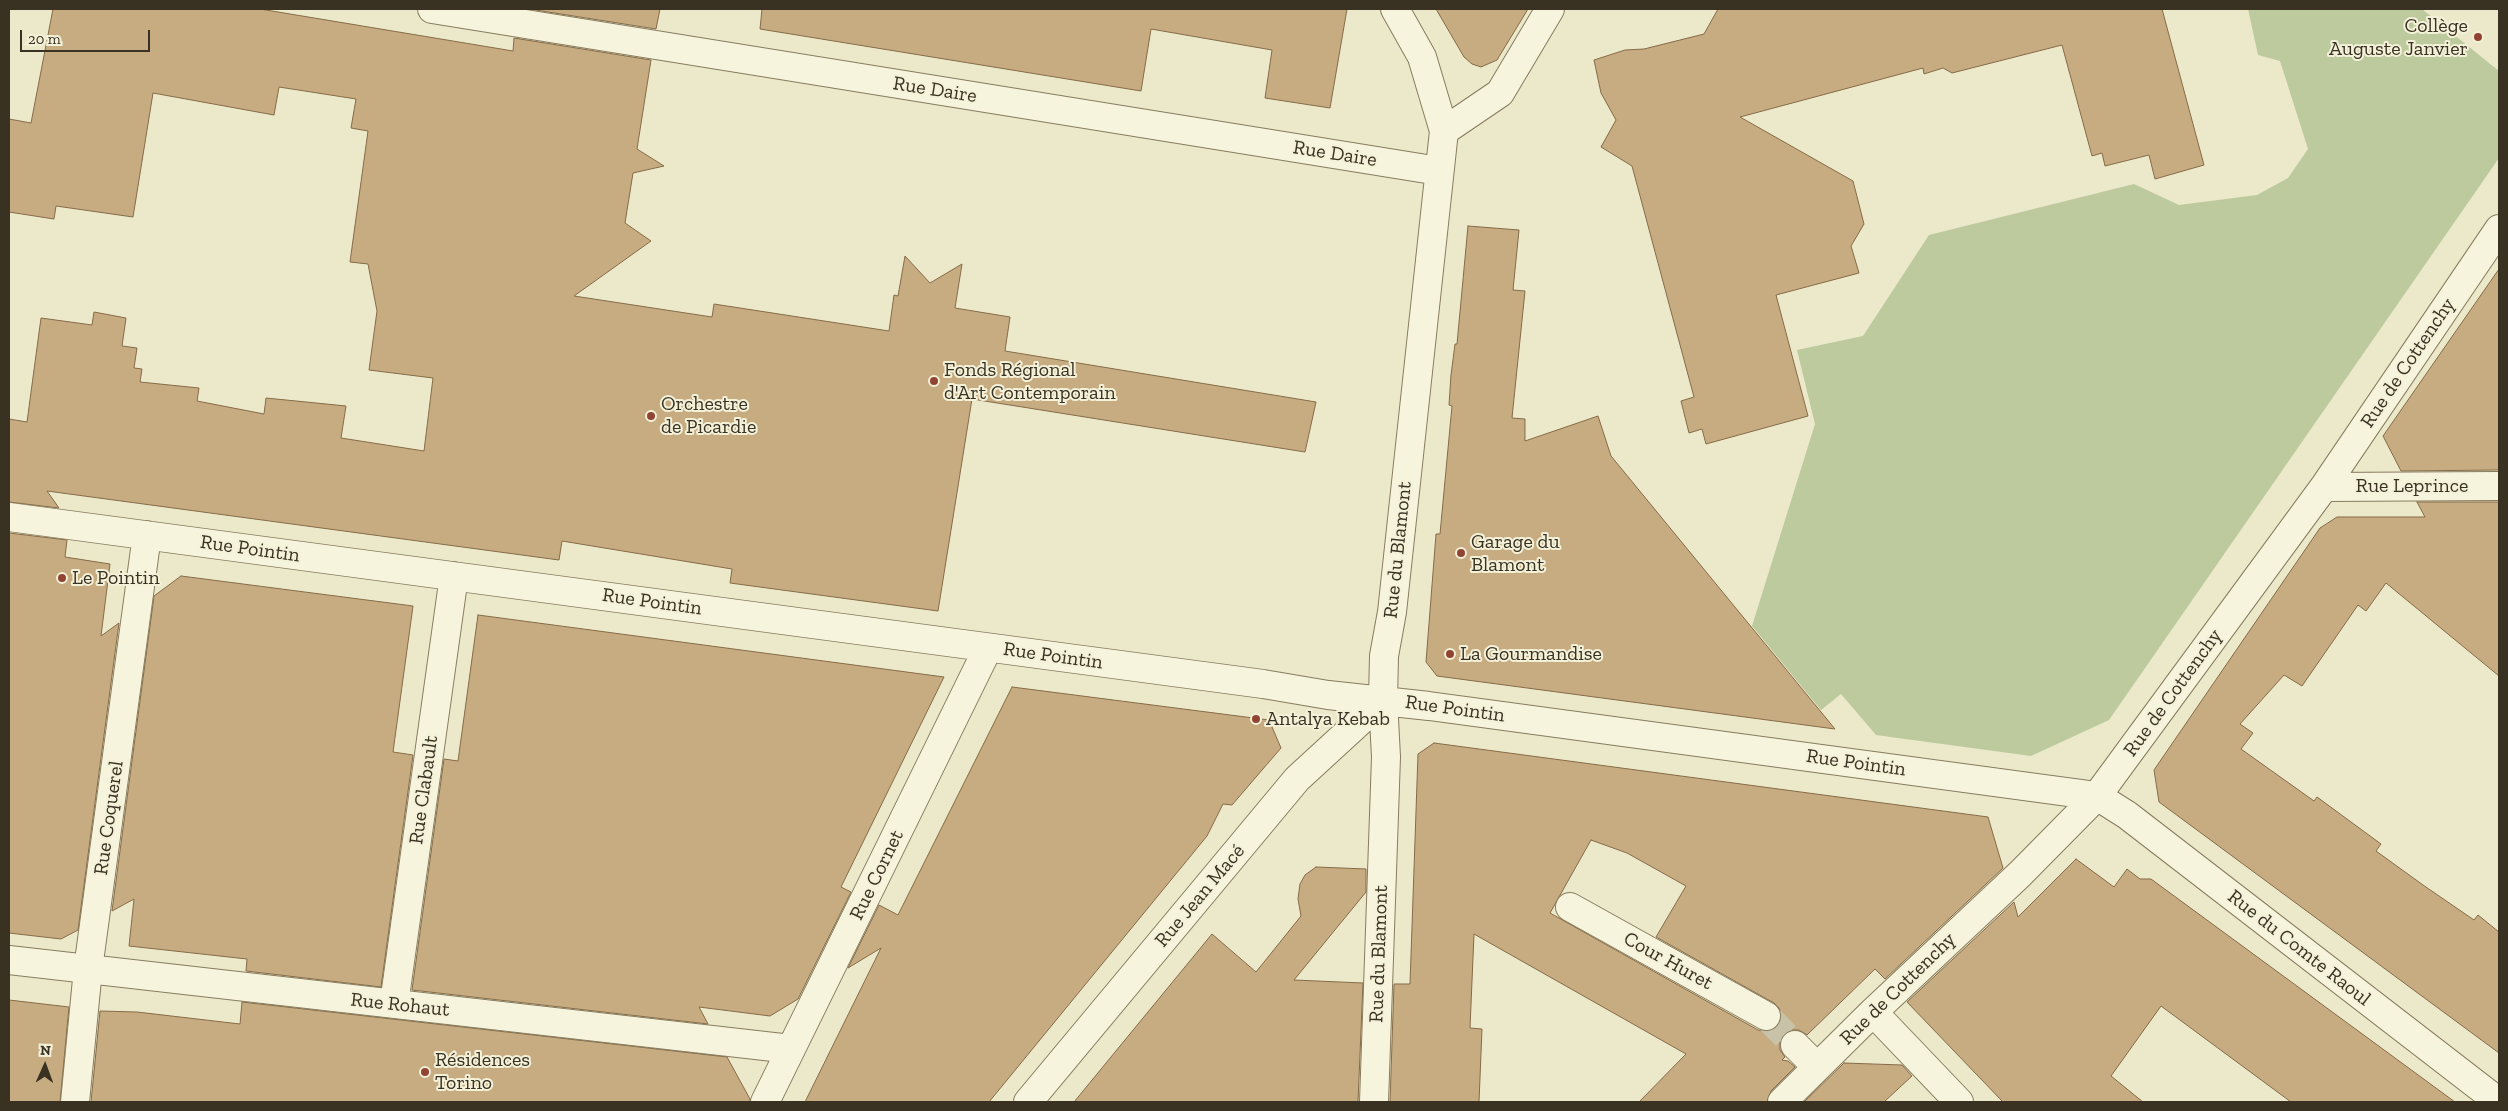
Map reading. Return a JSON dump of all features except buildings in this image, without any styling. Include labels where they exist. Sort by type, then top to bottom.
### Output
[{"type":"street","name":"Rue Daire","points":[[432,9],[1439,171]]},
{"type":"street","name":"Rue du Blamont","points":[[1374,1102],[1386,757],[1383,700],[1384,656],[1392,612],[1444,131],[1422,57],[1395,9]]},
{"type":"street","points":[[1444,131],[1500,93],[1550,9]]},
{"type":"street","name":"Rue de Cottenchy","points":[[1782,1102],[1873,1012],[2020,874],[2097,796],[2324,486],[2499,229]]},
{"type":"street","name":"Rue Leprince","points":[[2324,486],[2499,486]]},
{"type":"street","name":"Rue Pointin","points":[[9,517],[1263,684],[1328,695],[1383,700],[2097,796]]},
{"type":"street","name":"Rue Coquerel","points":[[75,1102],[88,969],[147,535]]},
{"type":"street","name":"Rue Clabault","points":[[394,1004],[454,576]]},
{"type":"street","name":"Rue Cornet","points":[[765,1102],[988,648]]},
{"type":"street","name":"Rue Jean Macé","points":[[1028,1102],[1297,778],[1383,700]]},
{"type":"street","name":"Rue du Comte Raoul","points":[[2097,796],[2135,822],[2499,1102]]},
{"type":"street","name":"Cour Huret","points":[[1570,907],[1766,1016]]},
{"type":"street","name":"Rue Rohaut","points":[[9,960],[791,1049]]},
{"type":"street","points":[[1873,1012],[1959,1102]]},
{"type":"street","points":[[1795,1045],[1817,1067]]},
{"type":"green space","points":[[2248,9],[2422,9],[2499,71],[2499,158],[2109,720],[2031,756],[1876,735],[1841,694],[1821,710],[1752,626],[1815,424],[1797,350],[1863,336],[1929,235],[2134,184],[2179,205],[2257,195],[2288,178],[2308,149],[2280,61],[2258,55]]},
{"type":"tunnel","points":[[1766,1016],[1795,1045]]},
{"type":"place","name":"Collège Auguste Janvier","points":[[2478,37]]},
{"type":"place","name":"Fonds Régional d'Art Contemporain","points":[[934,381]]},
{"type":"place","name":"Orchestre de Picardie","points":[[651,416]]},
{"type":"place","name":"Garage du Blamont","points":[[1461,553]]},
{"type":"place","name":"Le Pointin","points":[[62,578]]},
{"type":"place","name":"La Gourmandise","points":[[1450,654]]},
{"type":"place","name":"Antalya Kebab","points":[[1256,719]]},
{"type":"place","name":"Résidences Torino","points":[[425,1072]]}]
